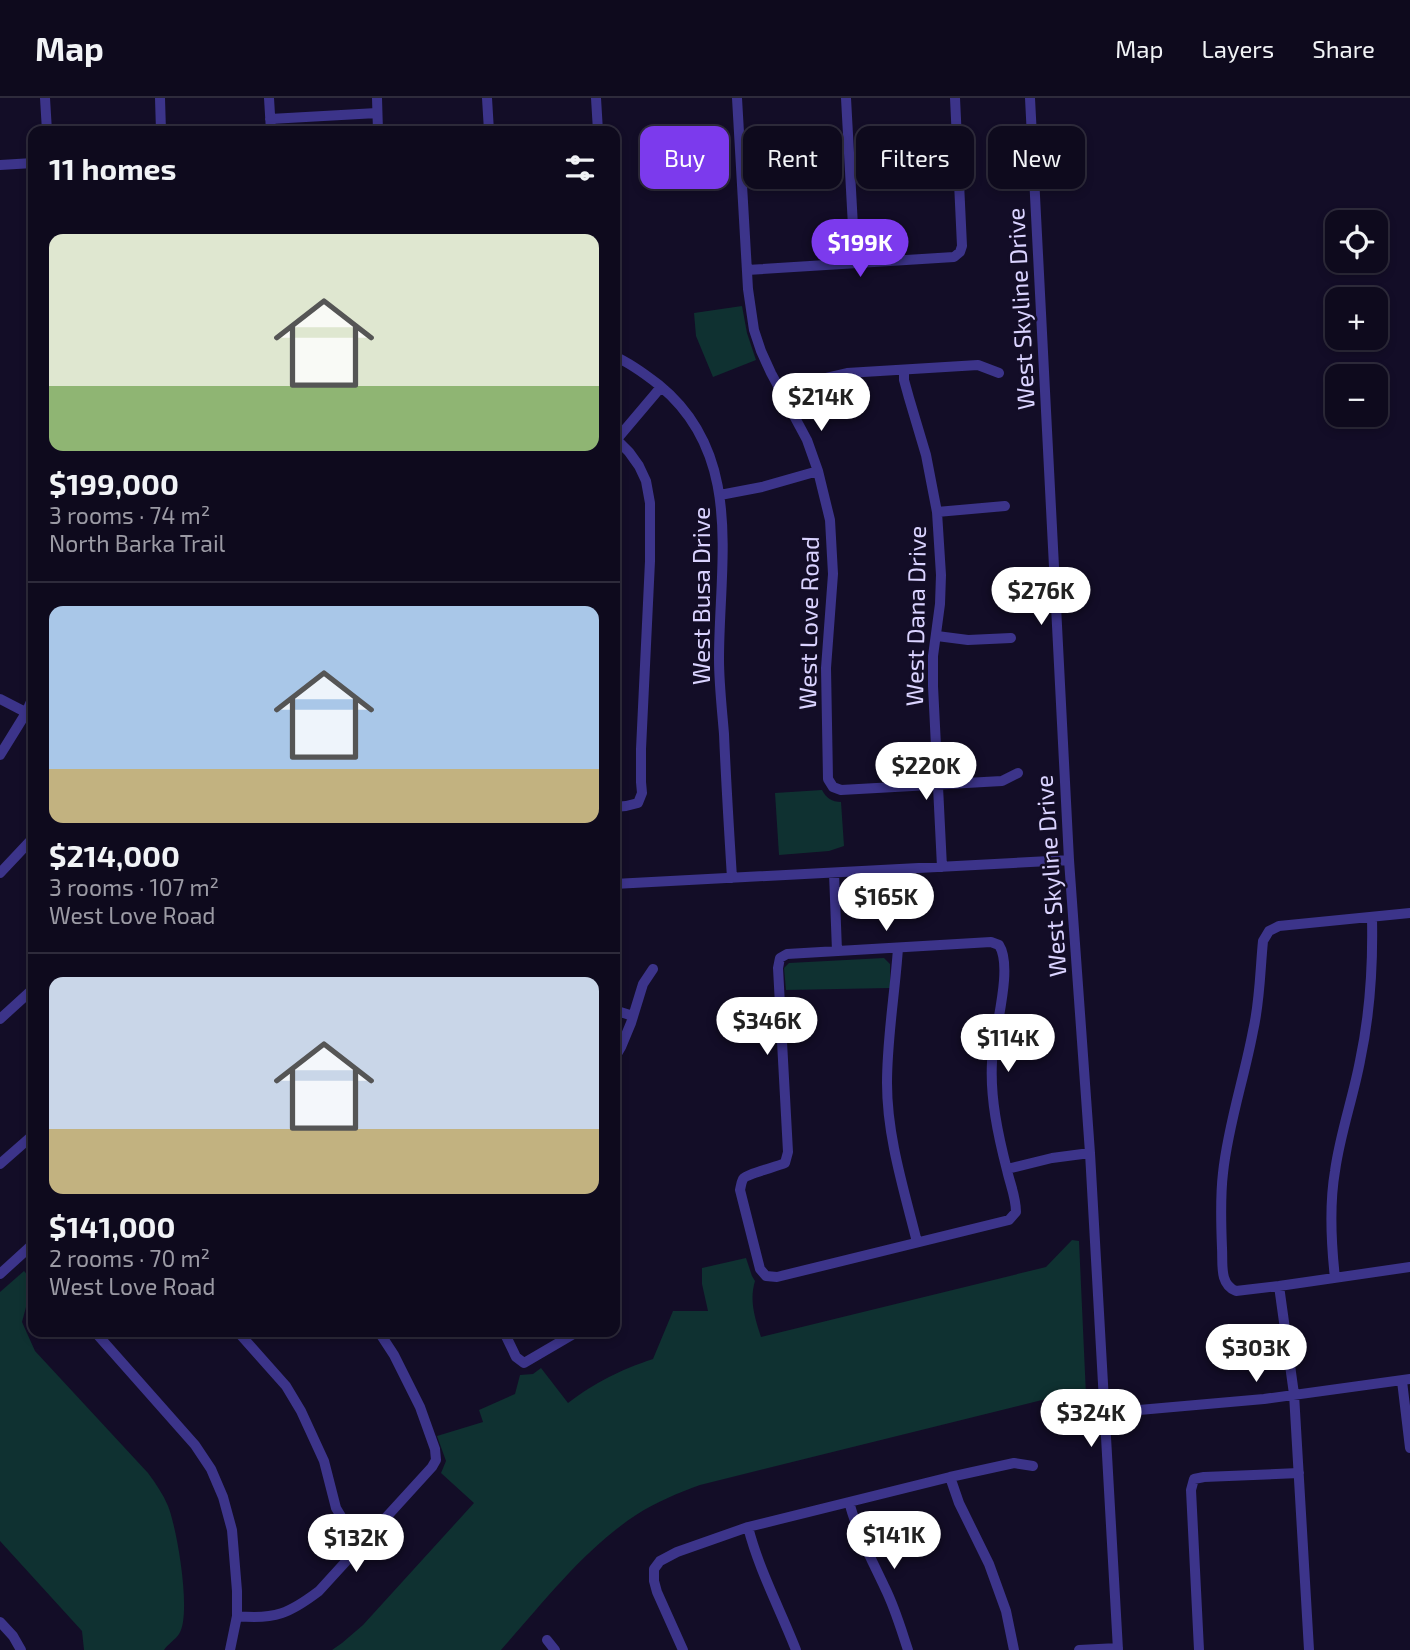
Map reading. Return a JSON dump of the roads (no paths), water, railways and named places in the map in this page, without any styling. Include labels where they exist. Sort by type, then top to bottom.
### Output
[{"type":"street","points":[[45,98],[47,126]]},
{"type":"street","points":[[160,98],[162,126]]},
{"type":"street","points":[[269,98],[271,126]]},
{"type":"street","points":[[377,98],[378,126]]},
{"type":"street","points":[[487,98],[489,126]]},
{"type":"street","points":[[596,98],[597,126]]},
{"type":"street","name":"West Love Road","points":[[737,98],[747,270],[754,330],[761,351],[807,440],[830,520],[833,574],[826,668],[828,779],[833,787],[841,790],[938,786]]},
{"type":"street","points":[[846,98],[855,263]]},
{"type":"street","points":[[747,270],[954,257],[961,252],[955,98]]},
{"type":"street","name":"West Skyline Drive","points":[[1030,98],[1069,860],[1090,1153],[1118,1649]]},
{"type":"street","points":[[270,119],[377,113]]},
{"type":"street","points":[[0,165],[28,163]]},
{"type":"street","name":"West Busa Drive","points":[[620,359],[645,374],[670,394],[688,415],[704,440],[720,495],[723,523],[719,662],[732,878]]},
{"type":"street","points":[[784,397],[821,379],[847,373],[978,365],[999,373]]},
{"type":"street","name":"West Dana Drive","points":[[904,370],[904,380],[928,465],[937,512],[941,575],[933,656],[933,686],[942,867]]},
{"type":"street","points":[[620,433],[661,387]]},
{"type":"street","points":[[620,442],[639,466],[646,481],[650,503],[640,782],[642,793],[638,803],[620,806]]},
{"type":"street","points":[[720,495],[762,487],[818,471]]},
{"type":"street","points":[[937,512],[1005,506]]},
{"type":"street","points":[[937,636],[968,640],[1011,638]]},
{"type":"street","points":[[0,699],[28,714]]},
{"type":"street","points":[[0,755],[28,718]]},
{"type":"street","points":[[938,786],[1002,781],[1018,773]]},
{"type":"street","points":[[0,873],[28,843]]},
{"type":"street","points":[[620,884],[1069,860]]},
{"type":"street","points":[[834,873],[837,951]]},
{"type":"street","points":[[1410,913],[1279,926],[1269,931],[1264,941],[1254,1032],[1223,1173],[1221,1217],[1223,1278],[1232,1289],[1240,1291],[1279,1286],[1410,1266]]},
{"type":"street","points":[[1335,1278],[1331,1244],[1334,1172],[1365,1028],[1371,983],[1372,918]]},
{"type":"street","points":[[991,942],[999,944],[1003,951],[1003,994],[992,1060],[992,1087],[995,1116],[1016,1201],[1016,1212],[1009,1220],[777,1276],[766,1276],[760,1269],[740,1191],[741,1181],[746,1175],[776,1168],[785,1163],[788,1152],[778,968],[780,958],[787,954],[898,948],[991,942]]},
{"type":"street","points":[[898,948],[887,1083],[893,1144],[916,1242]]},
{"type":"street","points":[[620,1049],[643,984],[653,969]]},
{"type":"street","points":[[0,1019],[28,994]]},
{"type":"street","points":[[620,1012],[633,1016]]},
{"type":"street","points":[[0,1164],[28,1139]]},
{"type":"street","points":[[1007,1169],[1052,1158],[1090,1153]]},
{"type":"street","points":[[0,1274],[28,1249]]},
{"type":"street","points":[[1279,1286],[1294,1394],[1309,1650]]},
{"type":"street","points":[[99,1337],[195,1445],[211,1469],[223,1497],[236,1559],[237,1616],[230,1650]]},
{"type":"street","points":[[242,1337],[286,1387],[301,1411],[324,1461],[337,1508],[345,1523],[363,1543]]},
{"type":"street","points":[[237,1616],[271,1617],[304,1603],[319,1591],[436,1460],[435,1449],[420,1408],[382,1337]]},
{"type":"street","points":[[506,1337],[516,1357],[524,1363],[568,1337]]},
{"type":"street","points":[[1105,1413],[1406,1380],[1410,1448]]},
{"type":"street","points":[[684,1650],[654,1581],[654,1569],[660,1561],[677,1552],[748,1527],[950,1477],[1014,1464],[1033,1466]]},
{"type":"street","points":[[1199,1650],[1191,1490],[1194,1479],[1299,1473]]},
{"type":"street","points":[[950,1477],[959,1503],[989,1564],[1006,1611],[1014,1650]]},
{"type":"street","points":[[849,1502],[858,1532],[886,1588],[908,1650]]},
{"type":"street","points":[[748,1527],[762,1572],[796,1650]]},
{"type":"street","points":[[0,1622],[21,1650]]},
{"type":"street","points":[[547,1640],[555,1650]]},
{"type":"street","points":[[1079,1650],[1118,1649]]}]
